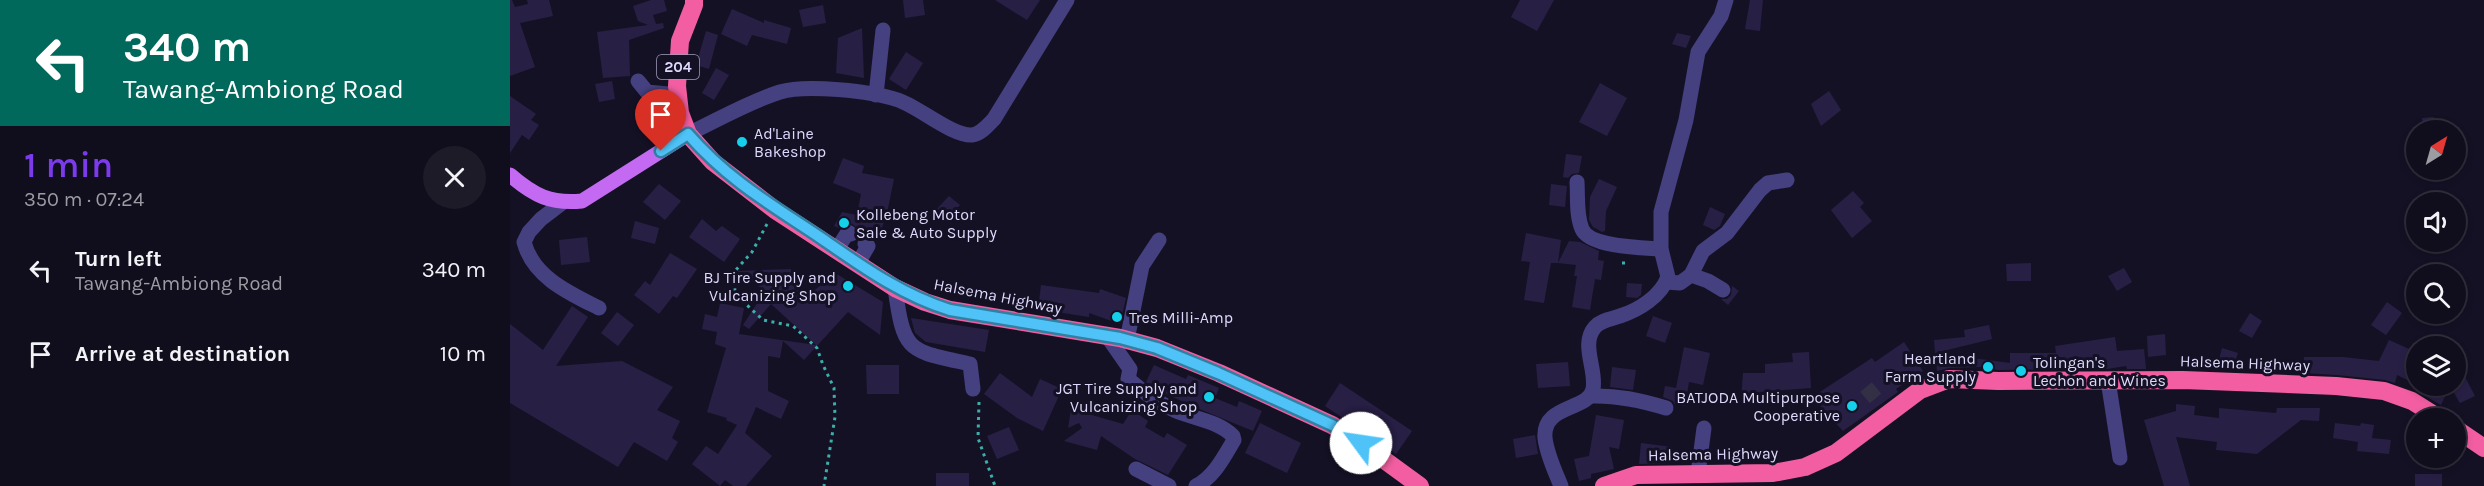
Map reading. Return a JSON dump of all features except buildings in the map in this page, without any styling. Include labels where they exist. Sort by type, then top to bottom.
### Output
[{"type":"highway","name":"Halsema Highway","points":[[694,0],[680,41],[678,95],[680,113],[688,134],[712,162],[775,210],[896,288],[925,302],[950,310],[1107,336],[1157,348],[1332,425],[1420,486]]},
{"type":"highway","name":"Halsema Highway","points":[[1604,486],[1636,475],[1773,473],[1805,467],[1836,453],[1884,409],[1920,390],[1949,379],[2183,380],[2355,387],[2384,391],[2421,408]]},
{"type":"highway","points":[[2466,436],[2484,448]]},
{"type":"main road","points":[[510,175],[539,195],[562,203],[582,201],[688,134]]},
{"type":"street","points":[[688,134],[782,91],[805,88],[876,95],[898,100],[964,134],[974,135],[994,119],[1067,0]]},
{"type":"street","points":[[1590,396],[1593,389],[1589,351],[1592,331],[1602,321],[1624,315],[1646,303],[1660,291],[1666,282],[1667,265],[1662,249],[1661,212],[1686,120],[1698,52],[1722,16],[1726,0]]},
{"type":"street","points":[[876,95],[883,30]]},
{"type":"street","points":[[638,81],[647,92],[678,95]]},
{"type":"street","points":[[1666,282],[1680,283],[1691,275],[1703,251],[1728,233],[1748,203],[1760,190],[1768,183],[1787,180]]},
{"type":"street","points":[[1577,182],[1580,219],[1585,235],[1592,240],[1662,249]]},
{"type":"street","points":[[562,203],[529,232],[524,242],[528,257],[558,288],[599,308]]},
{"type":"street","points":[[837,249],[848,232],[851,234]]},
{"type":"street","points":[[1127,340],[1142,266],[1160,240]]},
{"type":"street","points":[[858,263],[868,246],[865,244]]},
{"type":"street","points":[[1691,275],[1708,280],[1723,290]]},
{"type":"street","points":[[896,288],[898,311],[904,336],[908,342],[922,352],[970,364],[976,393]]},
{"type":"street","points":[[1107,336],[1130,369],[1128,379],[1155,401],[1204,420],[1233,435],[1234,440],[1223,459],[1210,476],[1196,486]]},
{"type":"street","points":[[2108,380],[2120,458]]},
{"type":"street","points":[[1561,486],[1549,456],[1545,437],[1546,428],[1555,415],[1590,396],[1621,397],[1666,408]]},
{"type":"street","points":[[1698,474],[1704,428]]},
{"type":"street","points":[[1136,469],[1169,486]]},
{"type":"path","points":[[775,210],[752,252],[734,272],[735,294],[763,320],[793,326],[817,348],[834,388],[835,417],[824,486]]},
{"type":"path","points":[[976,393],[978,438],[995,486]]},
{"type":"tunnel","points":[[1866,387],[1880,404]]},
{"type":"place","name":"Ad'Laine Bakeshop","points":[[742,142]]},
{"type":"place","name":"Kollebeng Motor Sale & Auto Supply","points":[[844,223]]},
{"type":"place","name":"BJ Tire Supply and Vulcanizing Shop","points":[[848,286]]},
{"type":"place","name":"Tres Milli-Amp","points":[[1117,317]]},
{"type":"place","name":"Heartland Farm Supply","points":[[1988,367]]},
{"type":"place","name":"Tolingan's Lechon and Wines","points":[[2021,371]]},
{"type":"place","name":"JGT Tire Supply and Vulcanizing Shop","points":[[1209,397]]},
{"type":"place","name":"BATJODA Multipurpose Cooperative","points":[[1852,406]]},
{"type":"route","points":[[661,151],[688,134],[712,162],[749,192],[896,288],[925,302],[950,310],[1120,338],[1157,348],[1332,425],[1361,443]]}]
